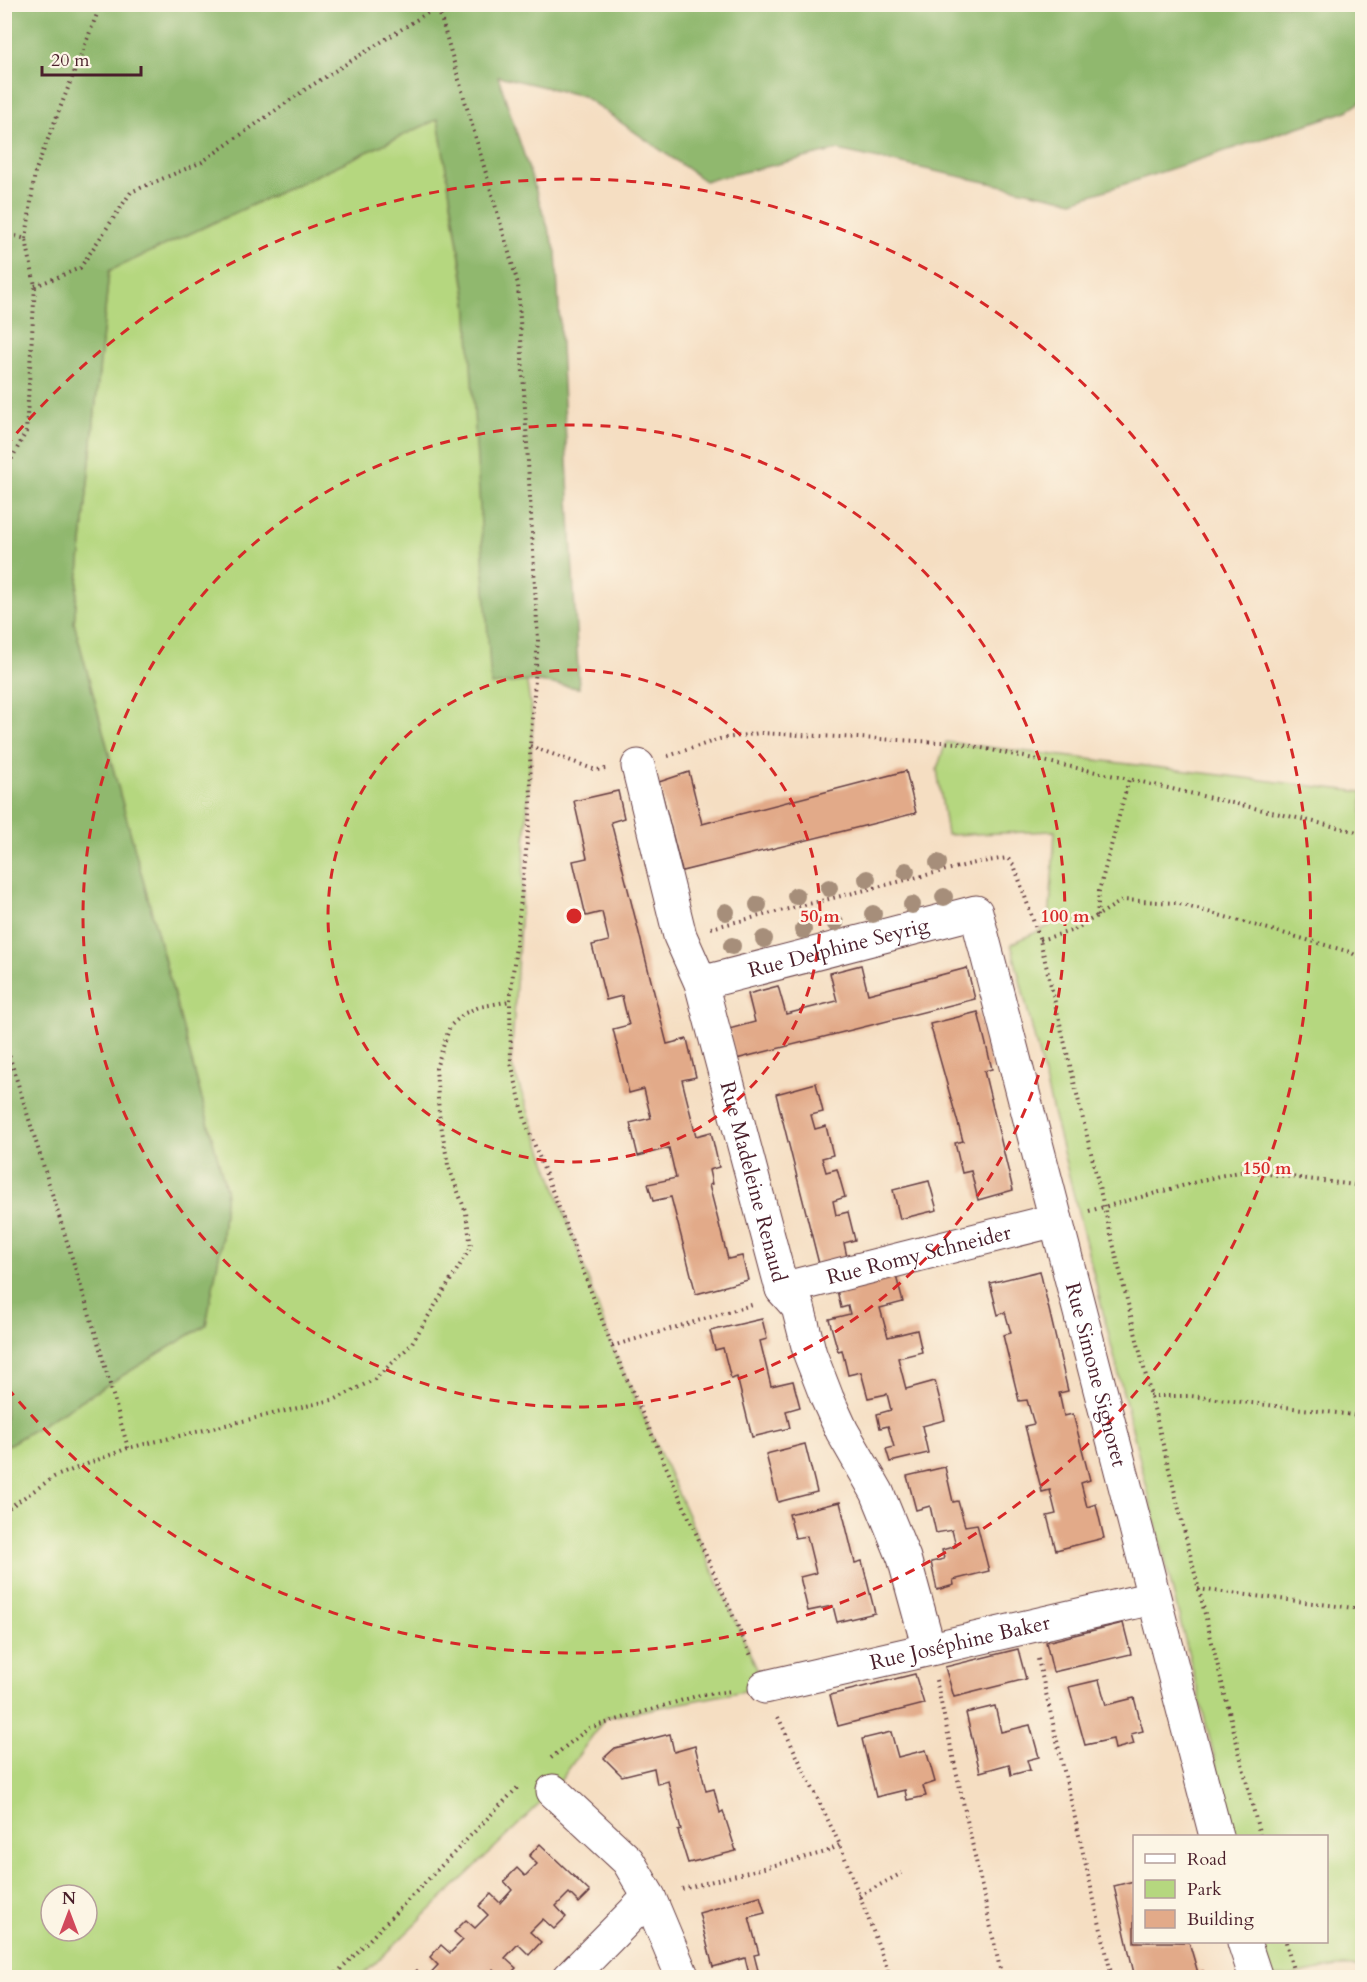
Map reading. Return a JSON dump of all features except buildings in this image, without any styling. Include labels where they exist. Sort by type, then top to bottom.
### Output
[{"type":"street","name":"Rue Madeleine Renaud","points":[[638,766],[680,936],[701,983],[782,1289],[798,1307],[810,1354],[827,1398],[886,1514],[904,1558],[929,1649]]},
{"type":"street","name":"Rue Delphine Seyrig","points":[[701,983],[976,912]]},
{"type":"street","name":"Rue Simone Signoret","points":[[976,912],[1216,1835]]},
{"type":"street","name":"Rue Romy Schneider","points":[[782,1289],[1056,1220]]},
{"type":"street","name":"Rue Joséphine Baker","points":[[765,1687],[1153,1598]]},
{"type":"street","points":[[553,1791],[628,1861],[649,1897],[683,1977]]},
{"type":"street","points":[[569,1977],[649,1897]]},
{"type":"street","points":[[1245,1943],[1256,1977]]},
{"type":"path","points":[[4,473],[27,432],[35,286],[27,239],[35,172],[101,4]]},
{"type":"path","points":[[35,286],[80,268],[130,192],[202,162],[306,89],[437,6],[518,284],[538,640],[530,746],[531,805],[510,1001],[511,1063],[525,1120],[612,1346],[801,1769],[840,1845],[891,1977]]},
{"type":"path","points":[[4,233],[27,239]]},
{"type":"path","points":[[530,746],[596,770],[638,766],[720,738],[759,733],[958,743],[1362,833]]},
{"type":"path","points":[[1096,916],[1099,891],[1129,780]]},
{"type":"path","points":[[1040,940],[1074,930],[1123,900],[1176,903],[1350,952],[1362,958]]},
{"type":"path","points":[[4,1511],[54,1477],[128,1448],[336,1399],[375,1379],[410,1346],[471,1246],[466,1213],[448,1165],[439,1113],[436,1068],[450,1026],[465,1013],[479,1007],[510,1001]]},
{"type":"path","points":[[4,1039],[96,1335],[128,1448]]},
{"type":"path","points":[[1056,1220],[1238,1172],[1258,1171],[1362,1186]]},
{"type":"path","points":[[612,1346],[763,1301],[782,1289]]},
{"type":"path","points":[[1150,1396],[1191,1396],[1362,1416]]},
{"type":"path","points":[[1198,1588],[1362,1609]]},
{"type":"path","points":[[1030,1626],[1111,1972],[1090,1977]]},
{"type":"path","points":[[929,1649],[1002,1977]]},
{"type":"path","points":[[649,1897],[826,1852],[840,1845]]},
{"type":"path","points":[[859,1896],[902,1873]]},
{"type":"path","points":[[1286,1943],[1294,1977]]},
{"type":"green space","points":[[5,4],[1362,5],[1362,101],[1347,111],[1073,201],[838,150],[705,181],[583,96],[498,76],[556,252],[579,688],[532,681],[491,685],[467,300],[438,119],[109,271],[74,623],[226,1189],[221,1245],[206,1325],[5,1447]]},
{"type":"green space","points":[[438,119],[533,722],[511,1063],[612,1346],[765,1687],[605,1718],[553,1791],[361,1977],[5,1978],[5,1447],[205,1325],[221,1245],[226,1189],[74,623],[109,271]]},
{"type":"green space","points":[[946,742],[1362,792],[1362,1968],[1327,1968],[1282,1977],[1270,1977],[1261,1943],[1328,1943],[1328,1835],[1234,1835],[1011,944],[1049,926],[1055,831],[947,835],[937,769]]}]
